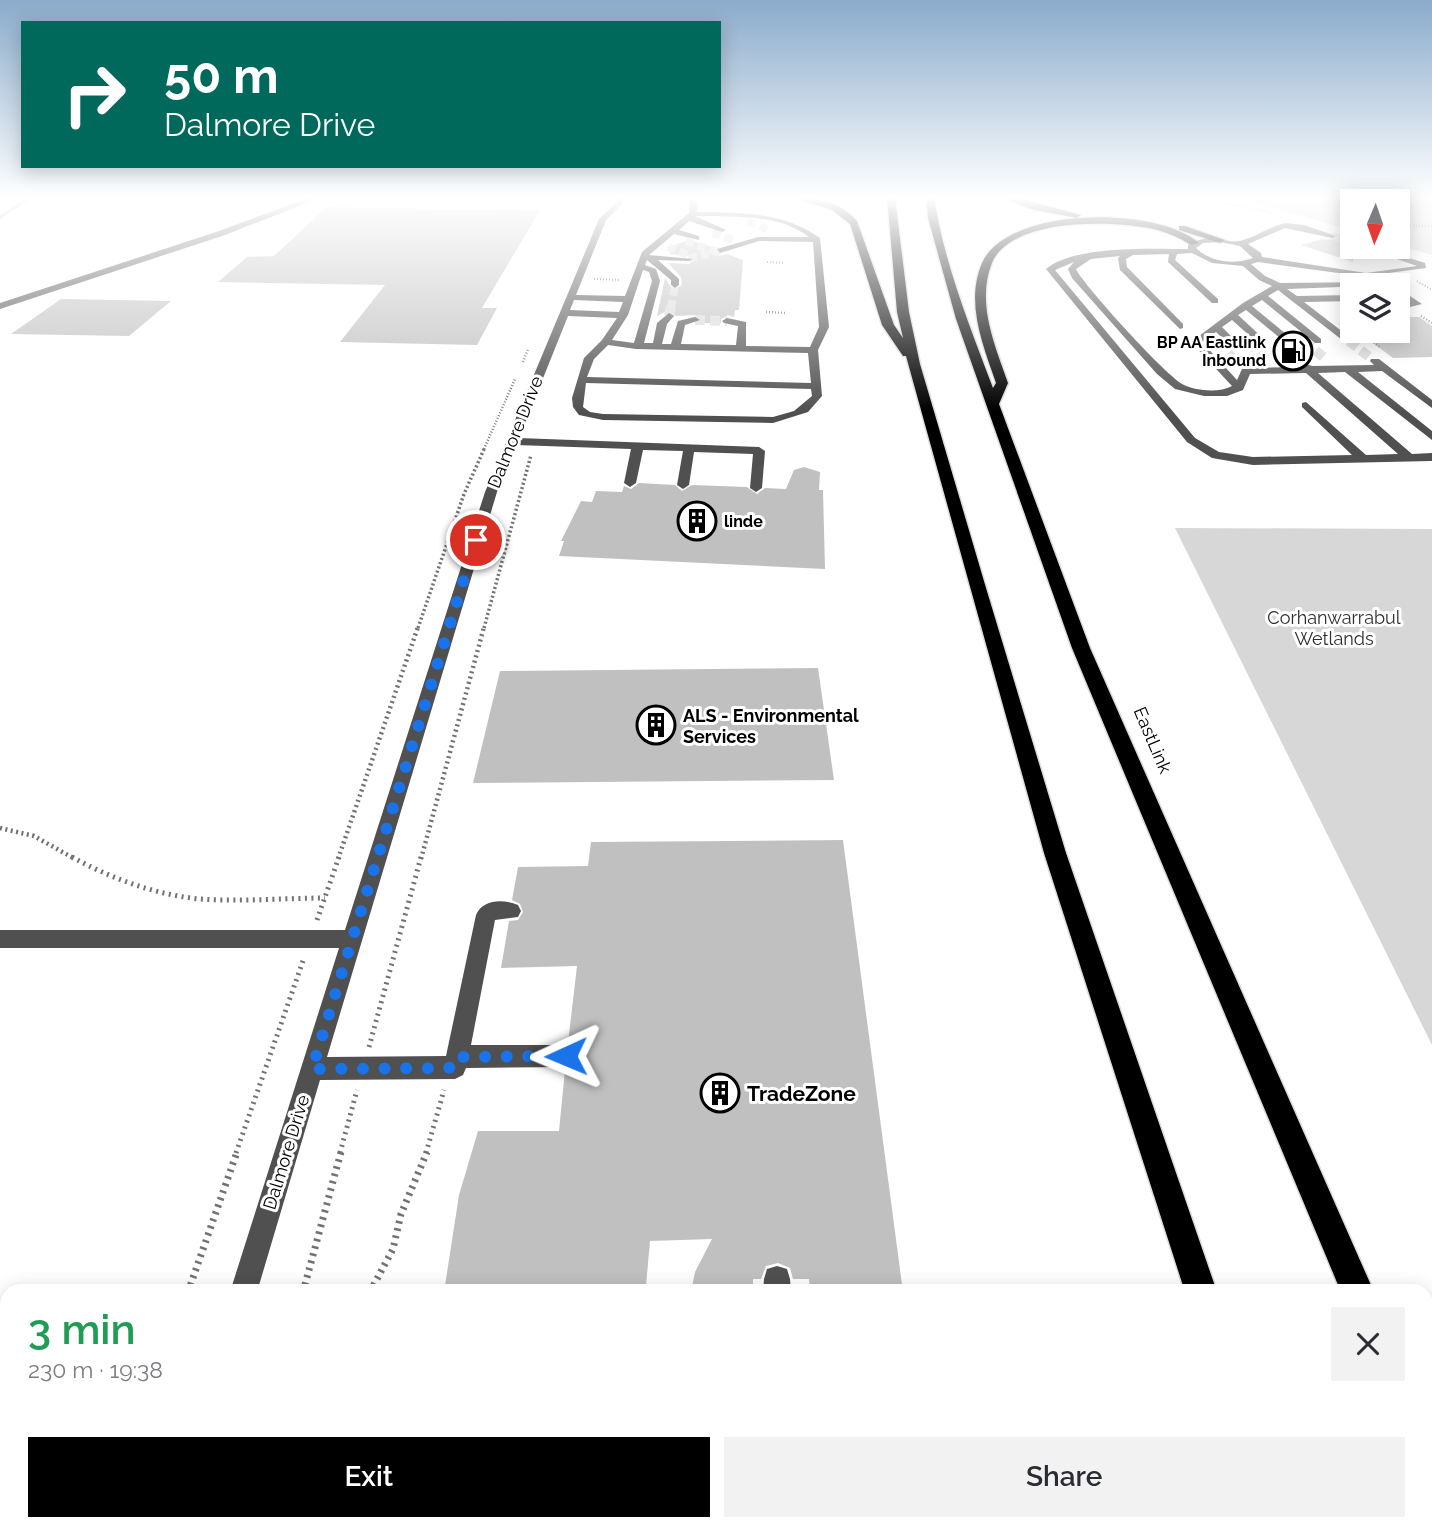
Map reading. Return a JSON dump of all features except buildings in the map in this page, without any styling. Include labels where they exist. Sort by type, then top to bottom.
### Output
[{"type":"highway","points":[[869,268],[888,325],[914,364]]},
{"type":"highway","points":[[898,268],[903,312],[914,364],[1055,853],[1198,1284]]},
{"type":"highway","name":"EastLink","points":[[947,268],[992,406],[1081,648],[1355,1284]]},
{"type":"highway","points":[[986,268],[980,293],[982,319],[1002,383],[992,406]]},
{"type":"street","points":[[0,306],[114,268]]},
{"type":"street","name":"Dalmore Drive","points":[[245,1284],[491,492],[582,268]]},
{"type":"street","points":[[641,268],[623,315],[606,342],[589,358],[577,407],[588,414],[603,417],[773,421],[811,405],[817,396],[813,350],[824,327],[819,268]]},
{"type":"street","points":[[638,346],[656,281],[651,268]]},
{"type":"street","points":[[658,268],[675,279],[675,285]]},
{"type":"street","points":[[1051,268],[1191,440],[1203,450],[1216,456],[1253,461],[1432,457]]},
{"type":"street","points":[[1072,268],[1074,276],[1161,372],[1179,387],[1219,394],[1234,391],[1239,388],[1250,366]]},
{"type":"street","points":[[1123,268],[1180,326]]},
{"type":"street","points":[[1180,268],[1215,301]]},
{"type":"street","points":[[1217,343],[1262,278],[1251,268]]},
{"type":"street","points":[[1323,268],[1355,273]]},
{"type":"street","points":[[1372,273],[1418,268]]},
{"type":"street","points":[[1243,308],[1340,293]]},
{"type":"street","points":[[1239,388],[1196,342],[1243,308],[1296,299],[1340,298]]},
{"type":"street","points":[[567,305],[629,299]]},
{"type":"street","points":[[1296,299],[1340,334]]},
{"type":"street","points":[[567,305],[623,315]]},
{"type":"street","points":[[1243,308],[1333,341]]},
{"type":"street","points":[[1243,308],[1318,341]]},
{"type":"street","points":[[1243,308],[1304,341]]},
{"type":"street","points":[[1243,308],[1289,341]]},
{"type":"street","points":[[1243,308],[1276,342]]},
{"type":"street","points":[[1243,308],[1262,342]]},
{"type":"street","points":[[1243,308],[1248,342]]},
{"type":"street","points":[[1233,343],[1243,308]]},
{"type":"street","points":[[1307,309],[1340,308]]},
{"type":"street","points":[[666,347],[671,319],[669,316]]},
{"type":"street","points":[[666,347],[681,323],[695,320]]},
{"type":"street","points":[[727,321],[743,324],[741,348]]},
{"type":"street","points":[[606,342],[638,346],[813,350]]},
{"type":"street","points":[[1237,362],[1250,366],[1370,364],[1384,368],[1430,402]]},
{"type":"street","points":[[1310,365],[1408,457]]},
{"type":"street","points":[[1347,365],[1432,437]]},
{"type":"street","points":[[582,380],[817,386]]},
{"type":"street","points":[[1409,387],[1432,387]]},
{"type":"street","points":[[1306,405],[1363,459]]},
{"type":"street","points":[[511,441],[759,451],[755,488]]},
{"type":"street","points":[[630,483],[638,446]]},
{"type":"street","points":[[683,485],[689,448]]},
{"type":"street","points":[[454,1063],[486,915],[489,911],[510,911]]},
{"type":"street","points":[[0,939],[352,939]]},
{"type":"street","points":[[312,1069],[566,1056]]},
{"type":"path","points":[[590,279],[626,280]]},
{"type":"path","points":[[766,312],[785,313]]},
{"type":"path","points":[[1418,314],[1432,323]]},
{"type":"path","points":[[1374,343],[1382,349]]},
{"type":"path","points":[[191,1284],[464,494],[515,379]]},
{"type":"path","points":[[305,1284],[486,612],[536,442]]},
{"type":"path","points":[[0,828],[34,836],[99,872],[165,893],[200,899],[325,898]]},
{"type":"path","points":[[374,1284],[393,1249],[401,1214],[430,1145],[454,1063]]},
{"type":"green space","name":"Corhanwarrabul Wetlands","points":[[1175,528],[1432,529],[1432,1045]]},
{"type":"tunnel","points":[[671,308],[675,285]]},
{"type":"tunnel","points":[[669,316],[671,306]]},
{"type":"tunnel","points":[[695,320],[727,321]]},
{"type":"tunnel","points":[[1304,341],[1327,360]]},
{"type":"tunnel","points":[[1248,342],[1268,361]]},
{"type":"tunnel","points":[[1276,342],[1298,360]]},
{"type":"tunnel","points":[[1217,343],[1237,362]]},
{"type":"tunnel","points":[[1352,343],[1372,359]]},
{"type":"place","name":"BP AA Eastlink Inbound","points":[[1293,351]]},
{"type":"place","name":"linde","points":[[697,521]]},
{"type":"place","name":"ALS - Environmental Services","points":[[656,725]]},
{"type":"place","name":"TradeZone","points":[[720,1093]]},
{"type":"route","points":[[476,540],[312,1069],[448,1068],[457,1066],[459,1057],[566,1056]]}]
